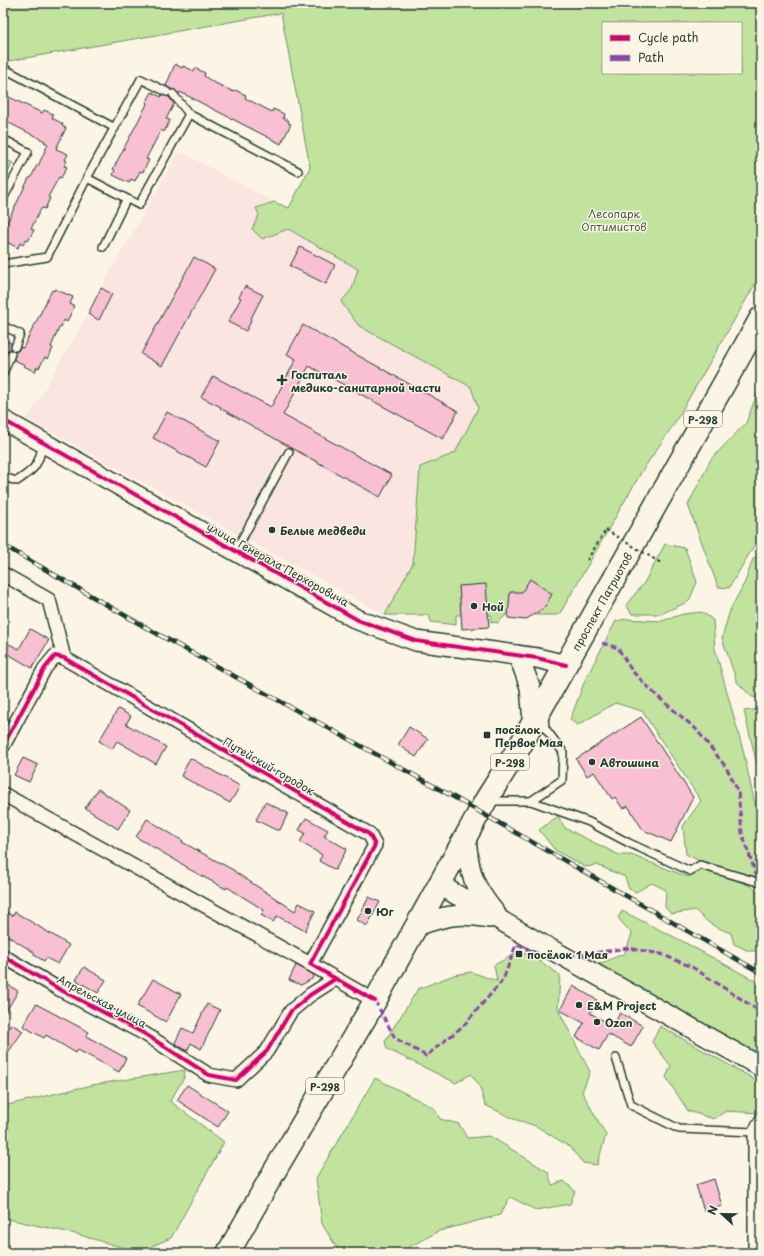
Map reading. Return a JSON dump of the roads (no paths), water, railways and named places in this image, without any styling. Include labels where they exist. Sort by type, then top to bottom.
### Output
[{"type":"highway","name":"проспект Патриотов","points":[[438,884],[486,800],[520,746],[761,318]]},
{"type":"highway","name":"Р-298","points":[[228,1253],[375,1001],[438,884]]},
{"type":"street","name":"улица Генерала Перхоровича","points":[[3,420],[358,620],[416,642],[517,655],[566,665]]},
{"type":"street","points":[[3,574],[49,600],[64,658],[55,656],[45,668],[3,746]]},
{"type":"street","points":[[517,655],[530,687],[538,714]]},
{"type":"street","name":"Путейский городок","points":[[64,658],[369,834],[375,846],[310,964]]},
{"type":"street","points":[[3,794],[375,1001]]},
{"type":"street","points":[[466,837],[472,874],[477,887],[485,901],[500,920]]},
{"type":"street","points":[[438,884],[761,1067]]},
{"type":"street","points":[[416,926],[441,917],[464,914],[500,920]]},
{"type":"street","name":"Апрельская улица","points":[[3,956],[59,989],[145,1034],[209,1075],[236,1080],[267,1051],[291,1011],[310,995],[335,979]]},
{"type":"street","points":[[755,1250],[758,1127]]},
{"type":"lane","points":[[3,68],[115,128]]},
{"type":"lane","points":[[3,264],[47,257],[87,178],[141,79],[170,93],[189,114],[298,171]]},
{"type":"lane","points":[[87,178],[138,205],[189,114]]},
{"type":"lane","points":[[3,139],[28,152],[3,199]]},
{"type":"lane","points":[[103,247],[126,200]]},
{"type":"lane","points":[[3,326],[20,334],[15,346]]},
{"type":"lane","points":[[3,374],[12,354]]},
{"type":"lane","points":[[3,477],[17,481],[32,472],[39,459],[44,443]]},
{"type":"lane","points":[[235,550],[289,452]]},
{"type":"lane","points":[[531,801],[562,780],[563,752],[545,728],[538,714]]},
{"type":"lane","points":[[486,800],[531,801],[589,822],[628,844],[690,871],[700,866],[761,883]]},
{"type":"lane","points":[[616,1058],[631,1105],[679,1129],[758,1127]]},
{"type":"railway","points":[[3,545],[145,627],[450,795],[761,973]]},
{"type":"place","name":"Госпиталь медико-санитарной части","points":[[282,380]]},
{"type":"place","name":"Белые медведи","points":[[272,530]]},
{"type":"place","name":"Ной","points":[[474,606]]},
{"type":"place","name":"посёлок Первое Мая","points":[[487,735]]},
{"type":"place","name":"Автошина","points":[[592,762]]},
{"type":"place","name":"Юг","points":[[368,911]]},
{"type":"place","name":"посёлок 1 Мая","points":[[519,954]]},
{"type":"place","name":"E&M Project","points":[[579,1005]]},
{"type":"place","name":"Ozon","points":[[597,1022]]},
{"type":"park label","name":"Лесопарк Оптимистов","points":[[614,219]]}]
